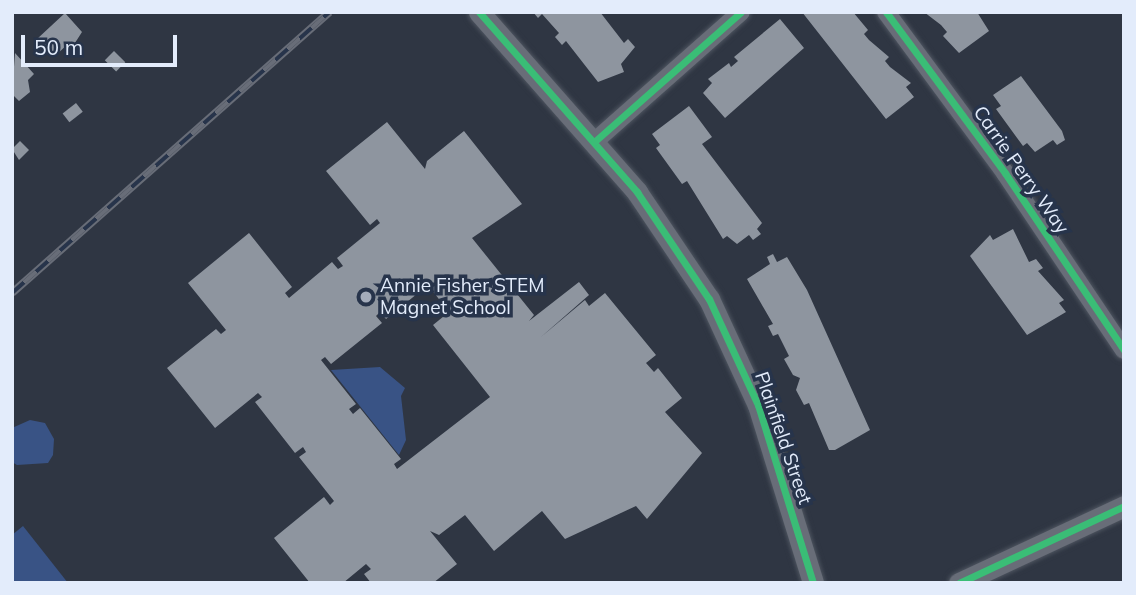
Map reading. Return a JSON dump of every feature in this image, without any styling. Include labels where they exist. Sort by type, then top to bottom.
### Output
[{"type":"street","name":"Plainfield Street","points":[[479,12],[594,142],[668,233],[733,345],[771,441],[813,583]]},
{"type":"street","points":[[594,142],[741,12]]},
{"type":"street","name":"Carrie Perry Way","points":[[886,12],[982,139],[1124,350]]},
{"type":"street","points":[[959,583],[1124,506]]},
{"type":"shaded area","points":[[380,367],[405,388],[401,396],[406,440],[399,455],[331,370]]},
{"type":"shaded area","points":[[30,420],[45,423],[54,439],[53,455],[48,463],[17,465],[12,462],[12,428]]},
{"type":"shaded area","points":[[23,526],[68,583],[12,583],[12,535]]},
{"type":"building","points":[[533,12],[600,12],[624,43],[628,39],[635,47],[621,64],[624,72],[598,82],[566,41],[562,45],[555,37],[559,33],[542,14],[538,18]]},
{"type":"building","points":[[802,12],[853,12],[868,30],[864,34],[889,57],[885,61],[911,83],[906,87],[914,97],[886,119]]},
{"type":"building","points":[[924,12],[977,12],[989,31],[959,53],[943,36],[947,32]]},
{"type":"building","points":[[65,13],[82,32],[73,46],[70,42],[54,57],[37,39]]},
{"type":"building","points":[[780,19],[804,48],[725,118],[703,93],[712,83],[708,79],[729,63],[731,67],[738,61],[734,57]]},
{"type":"building","points":[[114,51],[125,62],[116,72],[105,60]]},
{"type":"building","points":[[15,53],[34,74],[28,80],[30,92],[19,101],[12,94]]},
{"type":"building","points":[[1021,76],[1062,131],[1065,140],[1057,145],[1053,140],[1035,152],[1027,143],[1023,146],[996,109],[1001,106],[993,95]]},
{"type":"building","points":[[76,103],[83,112],[69,122],[63,113]]},
{"type":"building","points":[[689,106],[712,137],[702,144],[762,223],[757,229],[761,234],[753,240],[749,235],[737,244],[727,236],[723,239],[687,181],[682,184],[656,148],[660,145],[652,134]]},
{"type":"building","points":[[387,122],[425,169],[427,161],[464,131],[522,204],[472,238],[534,315],[529,321],[579,282],[589,295],[541,337],[585,300],[589,306],[605,293],[656,355],[646,363],[654,372],[658,368],[682,398],[665,412],[702,453],[647,519],[636,506],[565,539],[542,511],[494,551],[465,515],[439,535],[430,531],[457,564],[433,583],[371,583],[364,574],[371,569],[366,564],[343,583],[310,583],[274,538],[324,497],[330,505],[334,501],[299,457],[306,452],[303,447],[295,453],[255,402],[262,397],[258,393],[215,428],[167,368],[216,329],[221,334],[226,330],[188,283],[249,233],[292,287],[285,293],[289,298],[332,262],[338,269],[343,266],[337,258],[380,223],[377,219],[370,225],[326,171]],"holes":[[[428,285],[449,312],[433,325],[490,397],[397,469],[394,464],[401,459],[360,408],[353,414],[349,409],[356,404],[321,360],[325,357],[331,364],[382,323],[376,316],[380,312],[386,319]]]},
{"type":"building","points":[[20,141],[29,150],[19,160],[12,149]]},
{"type":"building","points":[[1013,229],[1029,262],[1036,259],[1043,268],[1038,271],[1064,300],[1059,303],[1066,312],[1027,335],[970,256],[990,235],[993,240]]},
{"type":"building","points":[[773,254],[777,262],[787,257],[807,290],[870,430],[835,450],[829,450],[809,403],[804,405],[796,390],[800,378],[793,375],[784,359],[789,356],[778,334],[773,336],[768,326],[773,324],[747,279],[770,264],[767,257]]},
{"type":"railway","points":[[12,293],[330,12]]},
{"type":"cycle path","points":[[479,12],[637,192],[709,299],[758,405],[813,583]]},
{"type":"cycle path","points":[[594,142],[741,12]]},
{"type":"cycle path","points":[[886,12],[1005,173],[1124,350]]},
{"type":"cycle path","points":[[959,583],[1124,506]]},
{"type":"place","name":"Annie Fisher STEM Magnet School","points":[[366,297]]}]
